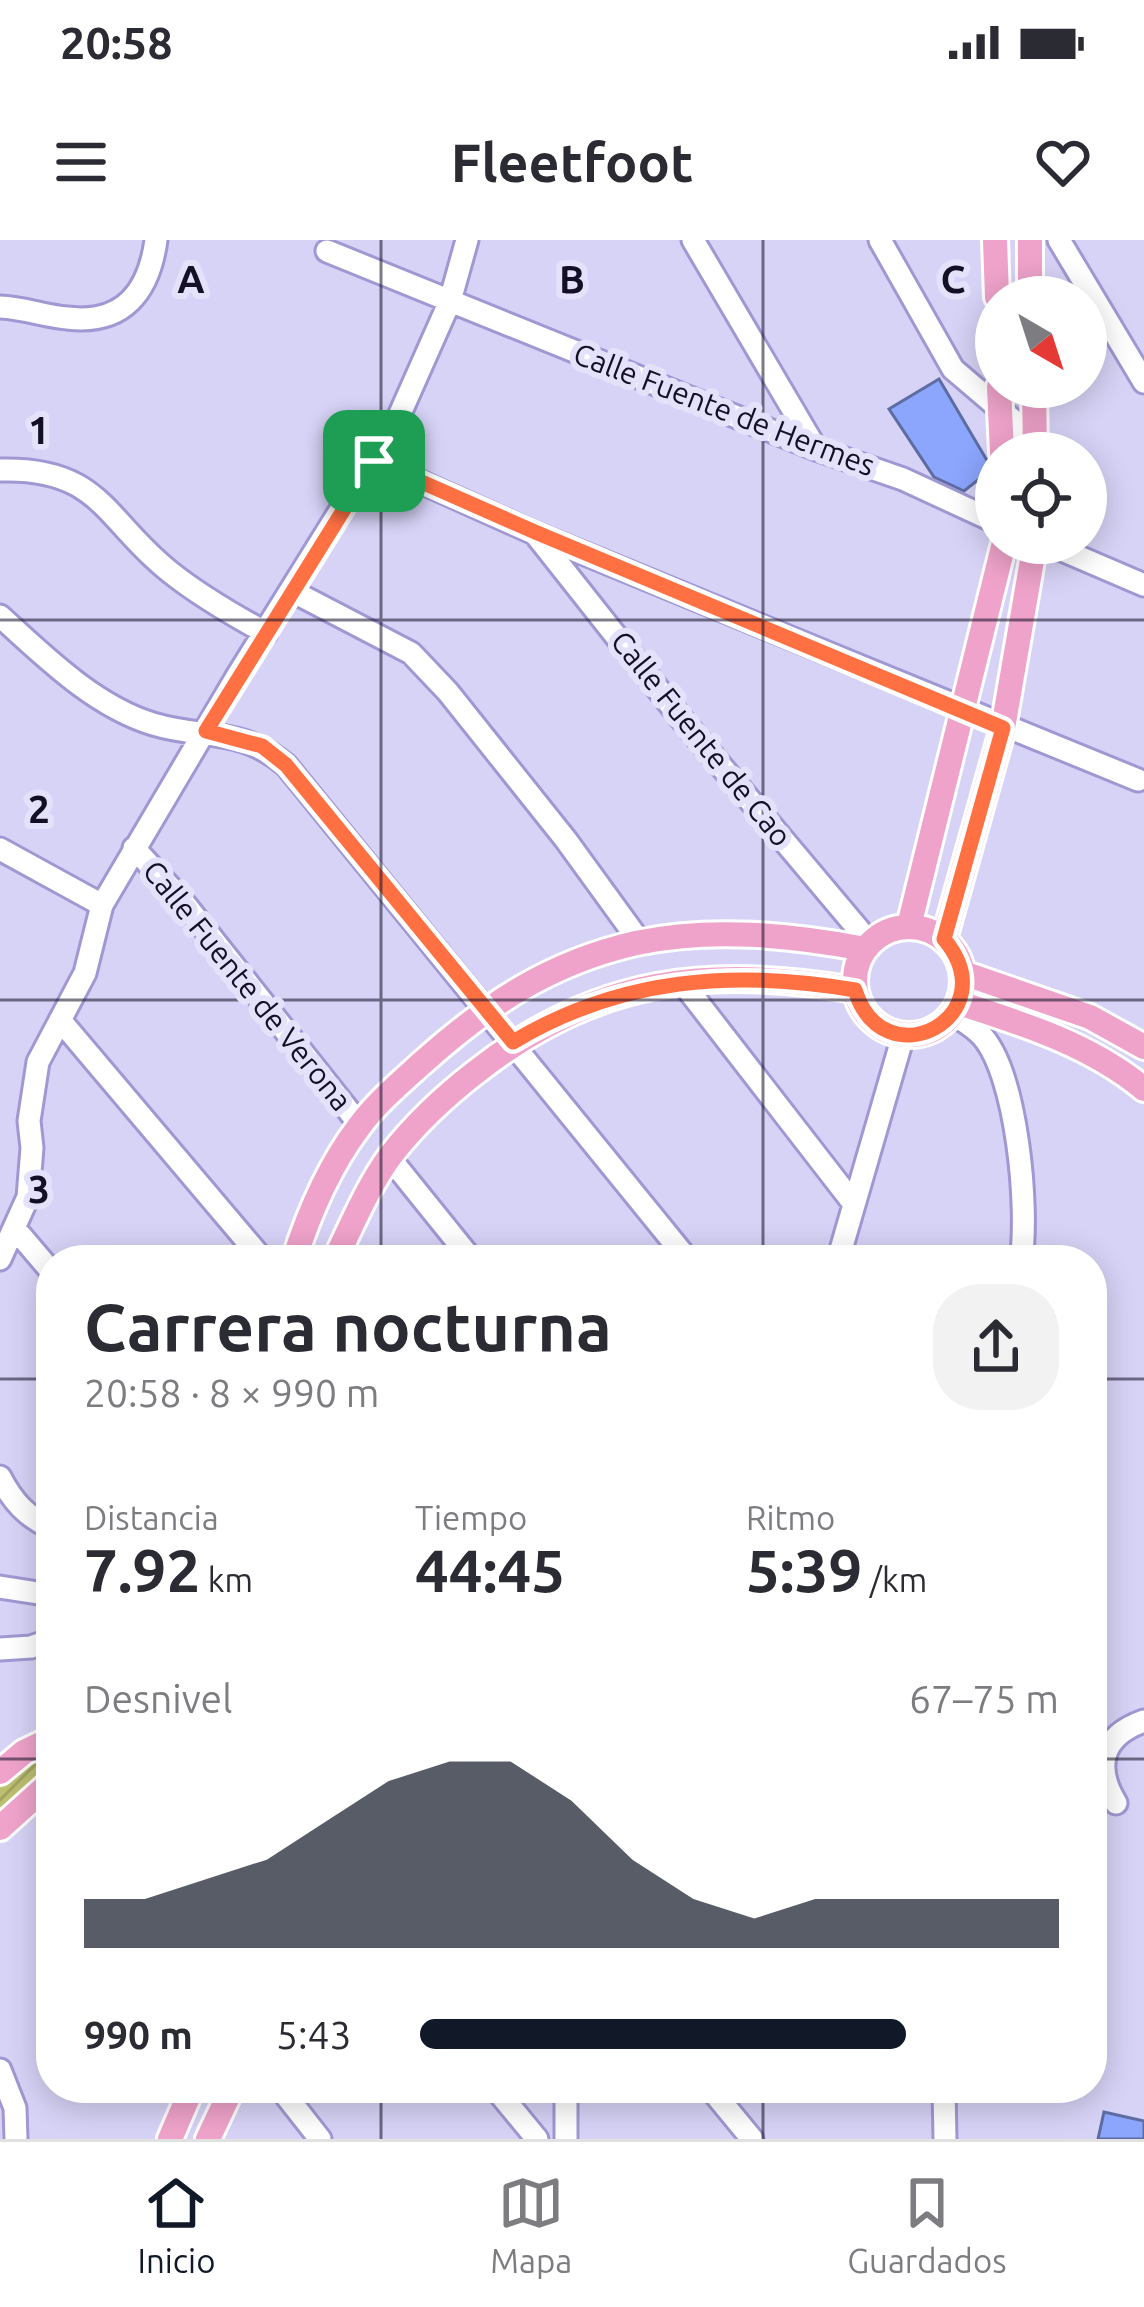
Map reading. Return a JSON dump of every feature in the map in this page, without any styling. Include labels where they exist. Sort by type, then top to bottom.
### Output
[{"type":"main road","points":[[995,240],[996,276]]},
{"type":"main road","points":[[1030,240],[1030,276]]},
{"type":"main road","points":[[909,926],[999,564]]},
{"type":"main road","points":[[944,939],[1003,728],[1031,564]]},
{"type":"main road","points":[[909,926],[944,939],[957,954],[963,973],[956,1008],[931,1031],[903,1036],[866,1016],[855,990],[858,961],[867,946],[881,934],[909,926]]},
{"type":"main road","points":[[299,1245],[316,1199],[360,1125],[486,1008],[566,966],[640,943],[778,936],[867,946]]},
{"type":"main road","points":[[963,973],[1090,1017],[1144,1047]]},
{"type":"main road","points":[[343,1245],[389,1157],[423,1118],[513,1042],[589,1004],[682,982],[754,978],[855,990]]},
{"type":"main road","points":[[956,1008],[1050,1034],[1116,1067],[1144,1089]]},
{"type":"main road","points":[[0,1772],[36,1746]]},
{"type":"main road","points":[[0,1828],[36,1796]]},
{"type":"main road","points":[[170,2139],[186,2103]]},
{"type":"main road","points":[[208,2139],[225,2103]]},
{"type":"street","points":[[0,307],[67,318],[96,317],[125,307],[143,290],[153,267],[156,240]]},
{"type":"street","points":[[0,1259],[16,1229],[31,1175],[31,1093],[38,1062],[93,952],[102,905],[374,461],[424,366],[450,301],[467,240]]},
{"type":"street","points":[[693,240],[816,449]]},
{"type":"street","points":[[880,240],[953,369],[975,384]]},
{"type":"street","points":[[1059,240],[1144,382]]},
{"type":"street","name":"Calle Fuente de Hermes","points":[[327,251],[816,449],[903,479],[975,512]]},
{"type":"street","points":[[1006,408],[1024,432]]},
{"type":"street","points":[[374,461],[1003,728],[1138,780]]},
{"type":"street","points":[[0,470],[64,478],[91,491],[166,570],[266,633]]},
{"type":"street","name":"Calle Fuente de Cao","points":[[535,532],[867,946]]},
{"type":"street","points":[[1095,564],[1144,585]]},
{"type":"street","points":[[292,591],[411,653],[566,840],[640,943]]},
{"type":"street","points":[[0,616],[64,674],[121,709],[150,724],[206,731],[262,746],[286,765],[676,1245]]},
{"type":"street","name":"Calle Fuente de Verona","points":[[134,848],[180,898],[360,1125]]},
{"type":"street","points":[[0,849],[102,905]]},
{"type":"street","points":[[682,982],[854,1204]]},
{"type":"street","points":[[956,1008],[985,1038],[1012,1115],[1027,1224],[1024,1245]]},
{"type":"street","points":[[60,1020],[250,1245]]},
{"type":"street","points":[[842,1245],[903,1036]]},
{"type":"street","points":[[389,1157],[460,1245]]},
{"type":"street","points":[[16,1229],[36,1253]]},
{"type":"street","points":[[0,1477],[11,1499],[36,1521]]},
{"type":"street","points":[[0,1587],[36,1593]]},
{"type":"street","points":[[0,1649],[36,1646]]},
{"type":"street","points":[[1107,1752],[1118,1737],[1144,1721]]},
{"type":"street","points":[[1107,1784],[1116,1803]]},
{"type":"street","points":[[0,2070],[15,2108],[16,2139]]},
{"type":"street","points":[[292,2103],[320,2139]]},
{"type":"street","points":[[507,2103],[537,2139]]},
{"type":"street","points":[[566,2103],[566,2139]]},
{"type":"street","points":[[722,2103],[752,2139]]},
{"type":"street","points":[[944,2103],[945,2139]]},
{"type":"green space","points":[[36,1754],[36,1794],[0,1826],[0,1778]]},
{"type":"building","points":[[939,379],[975,440],[975,482],[964,491],[934,477],[889,409]]},
{"type":"building","points":[[1104,2112],[1144,2121],[1144,2139],[1098,2139]]},
{"type":"route","points":[[374,461],[1003,728],[944,939],[957,954],[963,988],[956,1009],[943,1024],[903,1036],[866,1016],[855,990],[754,978],[633,990],[546,1022],[513,1042],[286,765],[262,746],[206,731],[374,461]]}]
